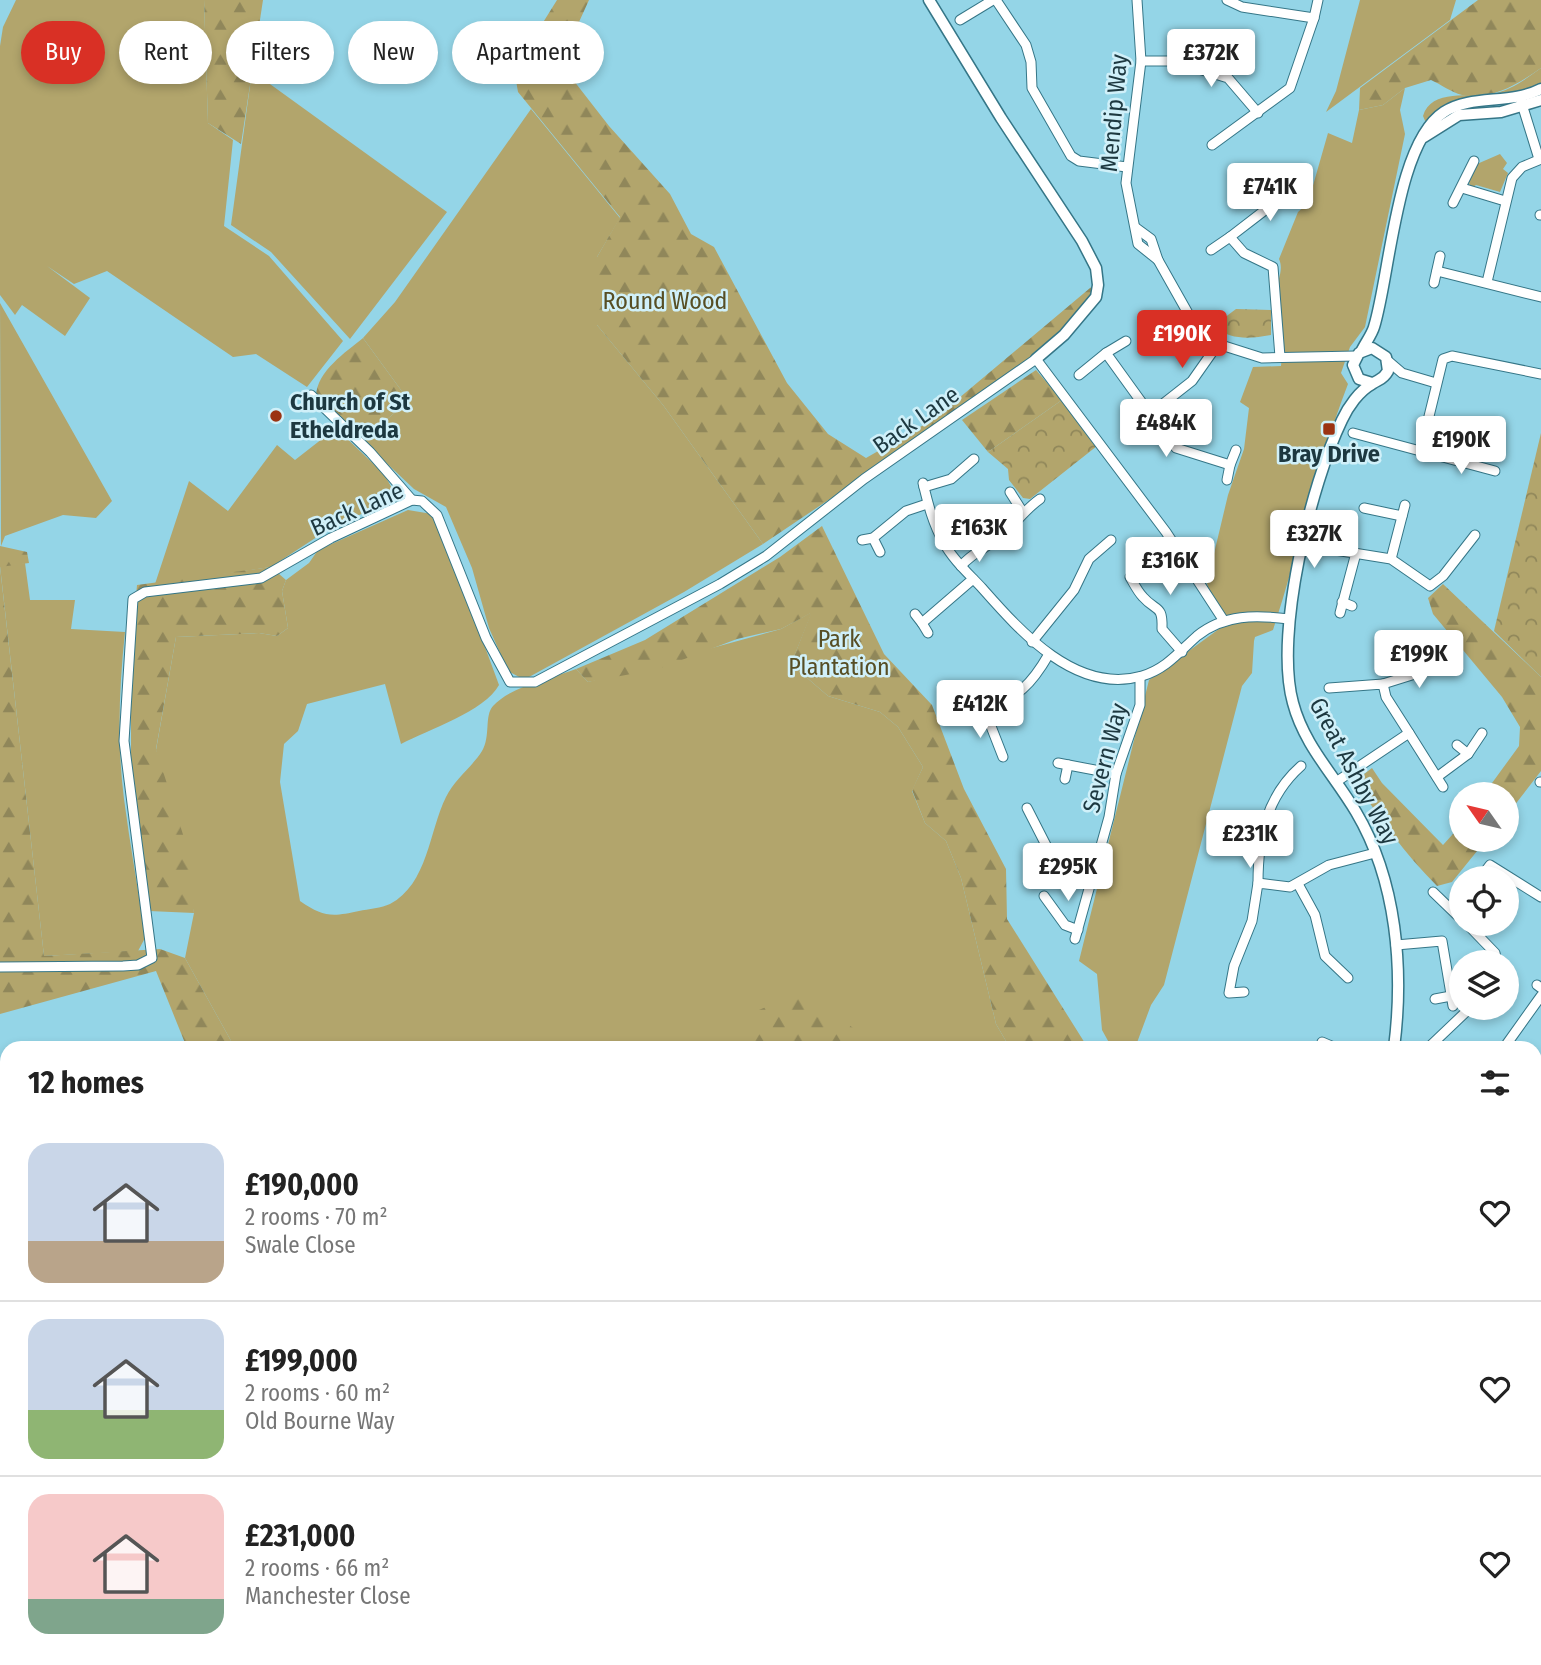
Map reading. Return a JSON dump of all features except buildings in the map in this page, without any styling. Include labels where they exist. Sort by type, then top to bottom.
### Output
[{"type":"street","points":[[929,0],[1014,139],[1082,241],[1096,268],[1096,297],[1064,335],[1036,359],[1166,532],[1224,621]]},
{"type":"street","points":[[960,20],[995,0],[1026,45],[1031,62],[1032,88],[1071,156],[1079,161],[1127,167]]},
{"type":"street","name":"Mendip Way","points":[[1137,0],[1141,61],[1127,167],[1128,203],[1136,228],[1151,239],[1157,260],[1189,315],[1218,344]]},
{"type":"street","points":[[1227,0],[1242,7],[1314,18]]},
{"type":"street","points":[[1212,145],[1290,88],[1318,0]]},
{"type":"street","points":[[1141,61],[1173,61],[1228,78],[1258,113]]},
{"type":"street","points":[[1521,103],[1541,89]]},
{"type":"street","points":[[1357,374],[1359,353],[1374,329],[1395,218],[1411,164],[1433,121],[1453,107],[1541,100]]},
{"type":"street","points":[[1487,282],[1505,201],[1514,174],[1540,159],[1521,103]]},
{"type":"street","points":[[1453,203],[1474,161]]},
{"type":"street","points":[[1211,250],[1295,187]]},
{"type":"street","points":[[1462,188],[1505,201]]},
{"type":"street","points":[[1230,237],[1244,253],[1273,267],[1280,357]]},
{"type":"street","points":[[1434,283],[1440,256]]},
{"type":"street","points":[[1437,271],[1541,297]]},
{"type":"street","points":[[1374,329],[1381,351],[1402,373]]},
{"type":"street","points":[[1079,375],[1126,341]]},
{"type":"street","points":[[1150,414],[1192,381],[1218,344],[1262,358],[1340,359],[1372,348],[1381,351]]},
{"type":"street","points":[[1107,353],[1176,448],[1230,465]]},
{"type":"street","points":[[1421,449],[1441,361],[1452,356],[1541,374]]},
{"type":"street","name":"Back Lane","points":[[0,967],[123,966],[138,965],[152,958],[124,741],[133,599],[145,592],[261,578],[331,538],[412,500],[422,502],[437,515],[486,638],[510,682],[536,682],[720,584],[766,556],[864,479],[1036,359]]},
{"type":"street","points":[[1340,359],[1372,383],[1386,374],[1402,373],[1436,383]]},
{"type":"street","points":[[1386,374],[1388,361]]},
{"type":"street","name":"Great Ashby Way","points":[[1356,398],[1357,374]]},
{"type":"street","name":"Great Ashby Way","points":[[1372,383],[1356,398],[1333,439],[1304,545],[1289,618],[1286,662],[1293,703],[1305,735],[1362,823],[1375,853],[1390,902],[1396,946],[1394,1041]]},
{"type":"street","points":[[311,395],[370,452],[412,500]]},
{"type":"street","points":[[1353,433],[1421,449],[1495,471]]},
{"type":"street","points":[[1227,480],[1236,450]]},
{"type":"street","points":[[974,459],[951,480],[924,485],[927,504],[944,544],[961,566],[1032,642],[1049,654],[1093,675],[1120,679],[1140,677],[1166,665],[1204,631],[1224,621],[1246,616],[1289,618]]},
{"type":"street","points":[[1010,492],[1022,511]]},
{"type":"street","points":[[961,566],[972,552],[999,538],[1022,511],[1040,499]]},
{"type":"street","points":[[862,540],[873,538],[906,511],[927,504]]},
{"type":"street","points":[[1391,559],[1405,505]]},
{"type":"street","points":[[1364,508],[1402,516]]},
{"type":"street","points":[[1304,545],[1391,559],[1430,586],[1469,550],[1475,535]]},
{"type":"street","points":[[873,538],[880,552]]},
{"type":"street","points":[[1032,642],[1074,590],[1089,559],[1111,540]]},
{"type":"street","points":[[1340,613],[1356,553]]},
{"type":"street","points":[[1130,577],[1143,598],[1159,608],[1163,615],[1162,629],[1182,652]]},
{"type":"street","points":[[922,623],[973,579]]},
{"type":"street","points":[[1342,602],[1352,606]]},
{"type":"street","points":[[915,614],[928,633]]},
{"type":"street","points":[[985,711],[1022,692],[1034,680],[1049,654]]},
{"type":"street","points":[[1329,688],[1383,684],[1431,669]]},
{"type":"street","name":"Severn Way","points":[[1044,896],[1065,925],[1076,934],[1112,805],[1116,774],[1140,705],[1140,677]]},
{"type":"street","points":[[1383,684],[1386,697],[1443,787]]},
{"type":"street","points":[[980,701],[1003,757]]},
{"type":"street","points":[[1336,782],[1409,733]]},
{"type":"street","points":[[1437,778],[1468,754],[1482,733]]},
{"type":"street","points":[[1457,745],[1468,754]]},
{"type":"street","points":[[1058,763],[1116,774]]},
{"type":"street","points":[[1065,779],[1068,765]]},
{"type":"street","points":[[1244,992],[1229,993],[1234,966],[1252,921],[1258,883],[1258,845],[1280,787],[1301,766]]},
{"type":"street","points":[[1027,808],[1049,851],[1045,867]]},
{"type":"street","points":[[1049,851],[1096,865]]},
{"type":"street","points":[[1258,883],[1283,887],[1298,884],[1329,865],[1375,853]]},
{"type":"street","points":[[1519,883],[1541,897]]},
{"type":"street","points":[[1298,884],[1315,915],[1325,956],[1348,978]]},
{"type":"street","points":[[1433,891],[1449,907]]},
{"type":"street","points":[[1478,936],[1492,950]]},
{"type":"street","points":[[1396,946],[1442,941],[1452,1001],[1435,999]]},
{"type":"street","points":[[1509,1041],[1532,1015],[1541,996]]},
{"type":"street","points":[[1435,1041],[1457,1020]]},
{"type":"green space","points":[[16,0],[204,0],[205,21],[119,21],[119,84],[207,84],[208,123],[233,140],[224,226],[269,256],[343,341],[307,387],[256,354],[233,357],[107,271],[74,284],[47,266],[90,298],[65,336],[22,305],[15,315],[0,295],[0,46],[3,27]]},
{"type":"green space","points":[[204,0],[263,0],[260,21],[226,21],[226,84],[250,84],[241,144],[208,123],[207,84],[212,84],[212,21],[205,21]]},
{"type":"green space","name":"Round Wood","points":[[557,0],[589,0],[579,21],[544,21]]},
{"type":"green space","points":[[1360,0],[1456,0],[1450,20],[1326,112],[1336,91]]},
{"type":"green space","points":[[1478,0],[1541,0],[1541,68],[1504,90],[1483,96],[1462,95],[1431,80],[1405,88],[1383,105],[1359,110],[1360,88]]},
{"type":"green space","points":[[1187,34],[1208,36],[1208,67],[1184,59]]},
{"type":"green space","points":[[1541,68],[1541,86],[1487,100],[1426,123],[1423,116],[1434,101],[1506,90]]},
{"type":"green space","points":[[250,84],[270,84],[447,212],[350,339],[271,252],[231,225]]},
{"type":"green space","name":"Round Wood","points":[[517,84],[576,84],[609,126],[670,194],[691,234],[714,247],[787,383],[828,434],[866,458],[934,419],[1096,283],[1096,289],[1056,337],[980,398],[763,544],[663,405],[597,325],[597,257],[620,217],[518,92]]},
{"type":"green space","points":[[1405,88],[1400,110],[1405,134],[1365,327],[1350,347],[1341,373],[1348,384],[1327,445],[1273,630],[1255,637],[1252,673],[1242,686],[1164,985],[1151,1005],[1138,1041],[1108,1041],[1102,1030],[1097,974],[1079,961],[1149,680],[1223,626],[1213,610],[1207,583],[1228,495],[1244,449],[1249,408],[1240,402],[1253,367],[1281,366],[1277,292],[1281,271],[1279,259],[1298,212],[1308,203],[1328,133],[1352,143],[1359,110],[1383,105]]},
{"type":"green space","points":[[531,109],[620,218],[597,257],[597,325],[663,405],[763,544],[684,592],[529,677],[521,678],[508,671],[489,628],[472,568],[446,507],[414,489],[362,440],[409,401],[363,338],[395,302]]},
{"type":"green space","points":[[1500,154],[1507,163],[1503,169],[1508,173],[1500,192],[1476,185],[1471,188],[1469,183],[1477,164]]},
{"type":"green space","points":[[0,303],[112,501],[96,518],[63,515],[5,536],[1,546]]},
{"type":"green space","points":[[1236,309],[1271,310],[1271,335],[1241,337],[1212,327]]},
{"type":"green space","points":[[363,338],[409,401],[362,440],[316,396],[321,378],[327,370]]},
{"type":"green space","points":[[1036,370],[1062,400],[988,452],[962,420]]},
{"type":"green space","points":[[1062,400],[1097,446],[1030,499],[1023,498],[1009,480],[1008,469],[988,452]]},
{"type":"green space","points":[[336,428],[384,474],[397,497],[326,531],[271,567],[155,584],[189,481],[228,511],[277,445],[295,460]]},
{"type":"green space","points":[[1541,433],[1541,677],[1494,631]]},
{"type":"green space","points":[[408,510],[432,514],[439,522],[499,685],[482,703],[469,711],[401,744],[385,684],[307,704],[298,731],[284,744],[280,782],[300,901],[322,913],[335,915],[390,904],[403,895],[420,870],[446,797],[485,745],[490,710],[510,693],[576,669],[588,682],[781,629],[812,612],[791,664],[828,696],[880,712],[898,727],[923,767],[912,791],[925,823],[946,841],[961,878],[996,1024],[1006,1041],[231,1041],[185,958],[194,913],[156,750],[176,637],[259,633],[277,636],[288,628],[282,591],[286,580],[309,563],[318,550]]},
{"type":"green space","name":"Park Plantation","points":[[822,526],[884,654],[932,705],[964,789],[1006,869],[1007,919],[1084,1041],[1006,1041],[996,1024],[961,878],[946,841],[925,823],[912,790],[923,767],[898,727],[880,712],[828,696],[791,664],[811,613],[781,629],[737,639],[658,669],[588,682],[576,669],[645,640],[780,557]]},
{"type":"green space","points":[[0,546],[27,552],[29,563],[0,567]]},
{"type":"green space","points":[[25,563],[30,600],[75,600],[71,629],[125,632],[120,695],[120,758],[126,817],[145,938],[138,951],[44,956],[0,566]]},
{"type":"green space","points":[[0,567],[44,956],[160,949],[185,958],[231,1041],[184,1041],[156,971],[0,1014]]},
{"type":"green space","points":[[271,567],[286,580],[282,591],[288,628],[277,636],[259,633],[176,637],[156,749],[186,844],[194,913],[149,911],[131,788],[131,652],[137,585]]},
{"type":"green space","points":[[1443,584],[1541,677],[1541,771],[1519,799],[1519,782],[1493,782],[1519,746],[1520,727],[1502,697],[1433,614],[1428,598]]},
{"type":"green space","points":[[1372,768],[1382,783],[1443,845],[1449,838],[1449,852],[1476,852],[1465,866],[1449,866],[1449,883],[1437,886],[1404,849],[1355,781]]},
{"type":"green space","points":[[803,990],[861,1034],[865,1041],[748,1041],[759,1010]]},
{"type":"place","name":"Church of St Etheldreda","points":[[276,416]]},
{"type":"place","name":"Bray Drive","points":[[1329,429]]}]
